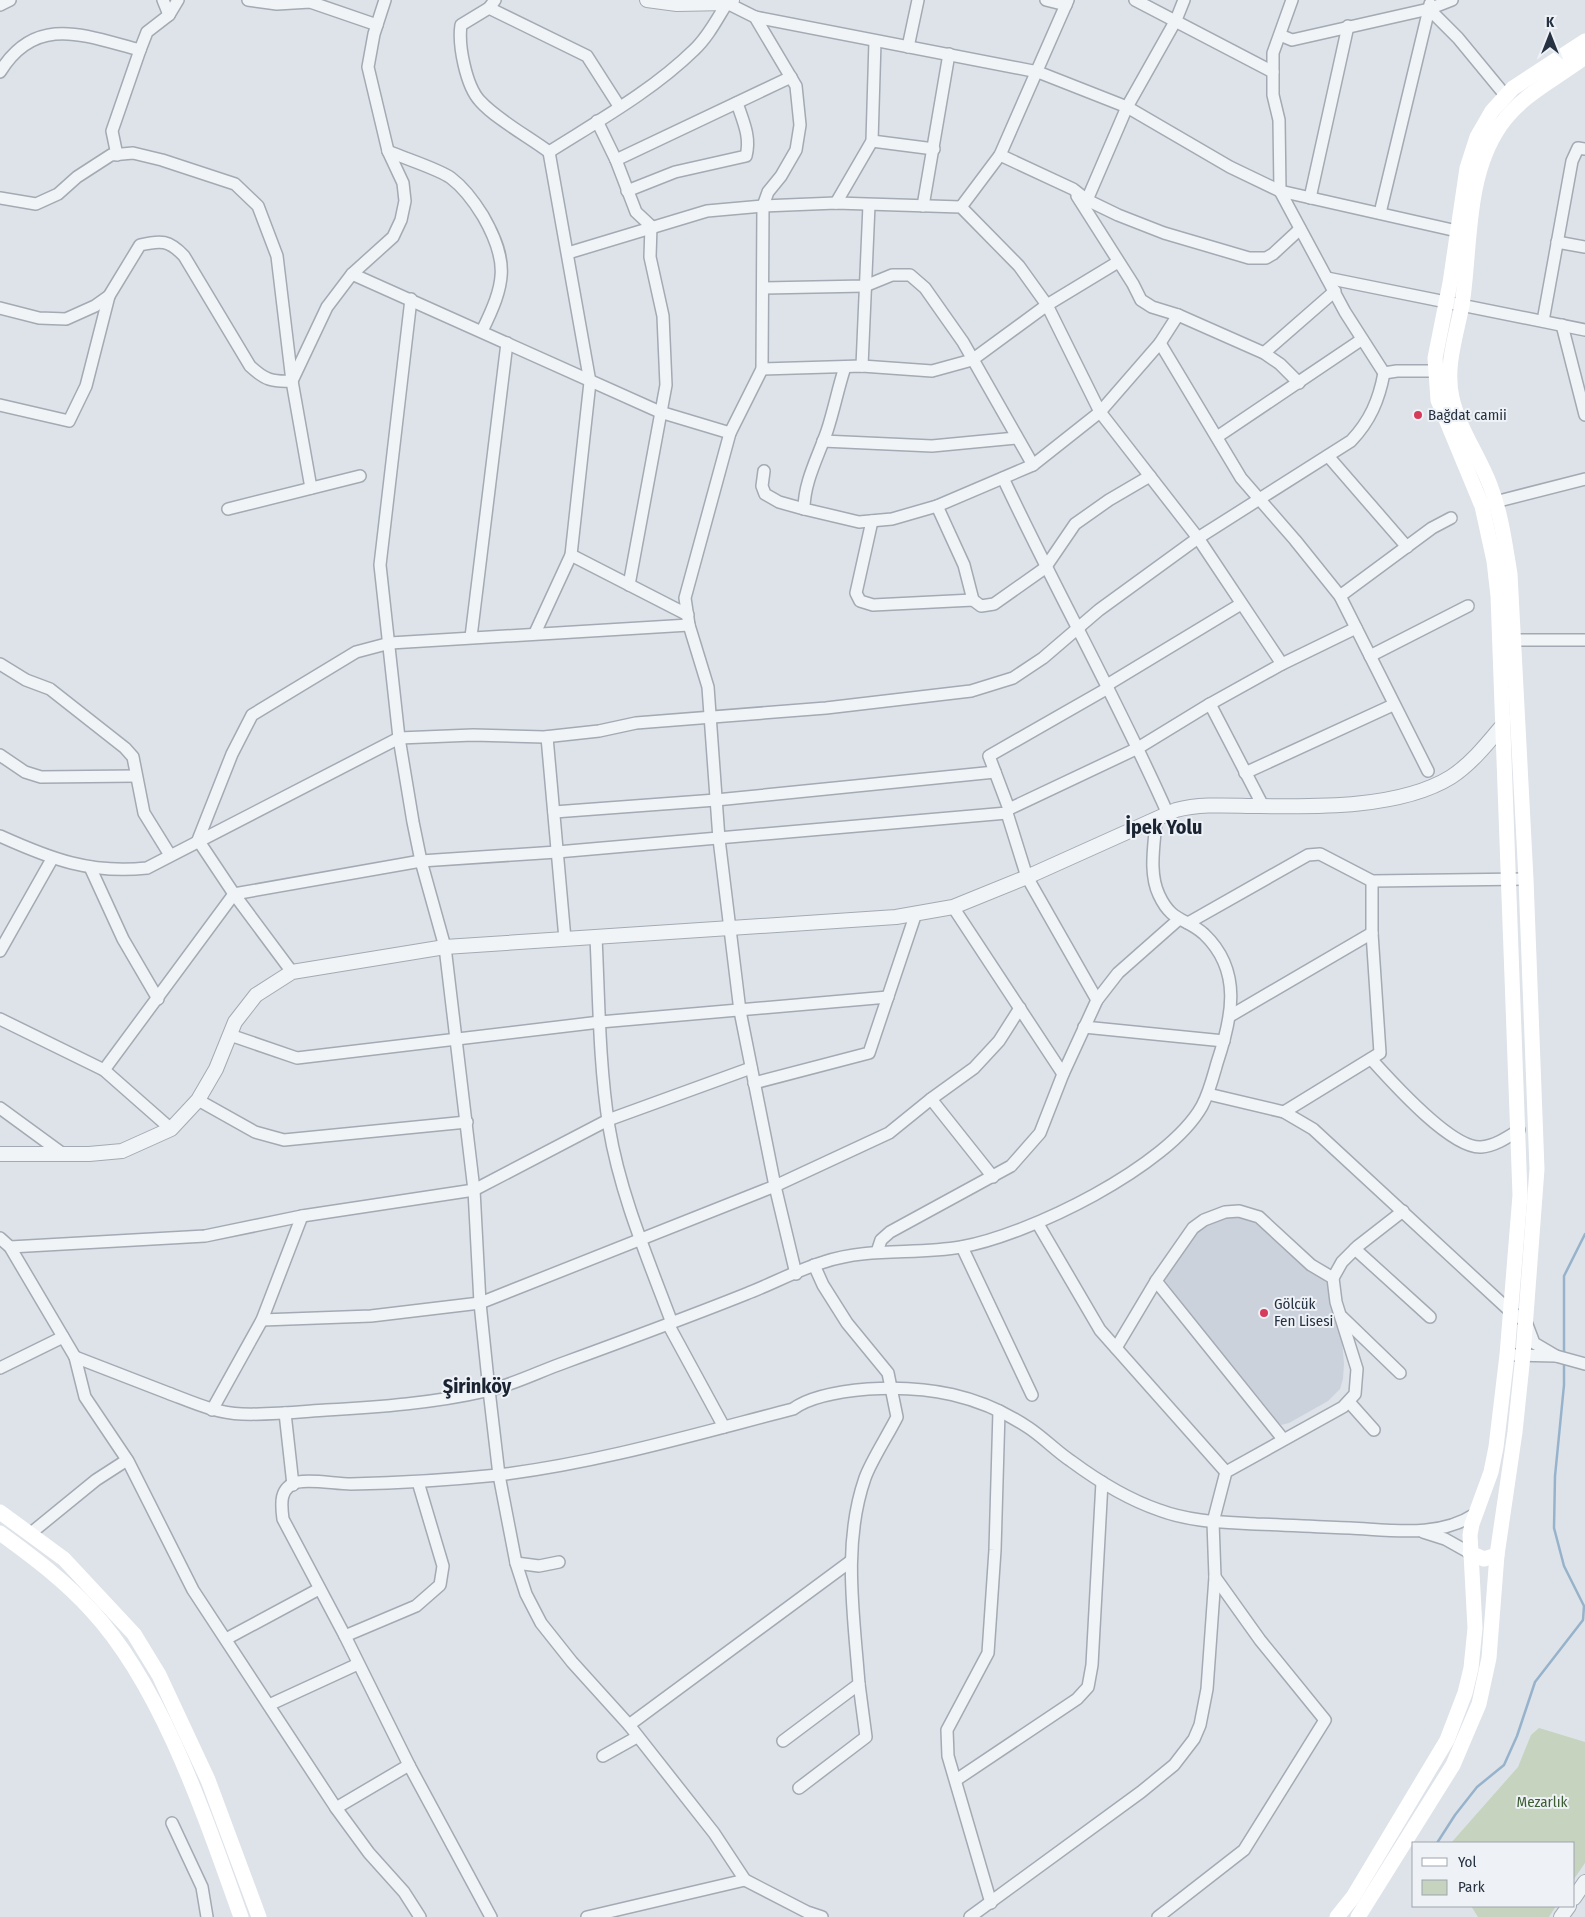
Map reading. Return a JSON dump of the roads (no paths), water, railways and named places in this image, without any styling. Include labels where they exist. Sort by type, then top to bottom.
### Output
[{"type":"main road","points":[[1337,1917],[1352,1897],[1447,1740],[1469,1679],[1474,1645],[1470,1535],[1475,1514],[1494,1460],[1507,1356],[1520,1195],[1498,596],[1489,531],[1475,486],[1438,400],[1435,371],[1471,153],[1484,122],[1505,95],[1523,81],[1585,41]]},
{"type":"main road","points":[[1358,1917],[1453,1765],[1468,1735],[1483,1692],[1488,1670],[1497,1555],[1524,1356],[1537,1169],[1526,879],[1510,574],[1503,530],[1490,486],[1455,409],[1450,384],[1451,357],[1462,305],[1476,189],[1489,143],[1501,124],[1520,103],[1585,58]]},
{"type":"main road","points":[[0,1512],[64,1559],[134,1634],[159,1675],[208,1780],[259,1917]]},
{"type":"main road","points":[[1475,1514],[1487,1512],[1502,1521]]},
{"type":"main road","points":[[0,1533],[63,1582],[93,1612],[118,1643],[139,1678],[174,1746],[241,1917]]},
{"type":"main road","points":[[1470,1553],[1484,1559],[1497,1555]]},
{"type":"street","points":[[0,5],[10,0]]},
{"type":"street","points":[[163,0],[169,15]]},
{"type":"street","points":[[117,155],[112,131],[147,32],[169,15],[178,0]]},
{"type":"street","points":[[248,0],[310,2],[377,25]]},
{"type":"street","points":[[292,381],[327,307],[352,274],[393,238],[401,220],[406,200],[403,183],[388,151],[368,67],[377,25],[385,0]]},
{"type":"street","points":[[647,0],[677,4],[730,1],[755,17],[1038,72],[1128,107],[1230,167],[1280,191],[1457,231]]},
{"type":"street","points":[[908,47],[918,0]]},
{"type":"street","points":[[961,207],[1000,155],[1038,72],[1067,2],[1046,0]]},
{"type":"street","points":[[1136,0],[1273,72]]},
{"type":"street","points":[[1087,200],[1128,107],[1176,20],[1184,0]]},
{"type":"street","points":[[0,836],[52,859],[119,871],[147,868],[198,840],[399,738],[473,735],[547,737],[599,731],[636,723],[710,718],[971,692],[1013,678],[1043,658],[1078,626],[1198,538],[1351,441],[1363,428],[1380,392],[1384,373],[1361,340],[1280,191],[1279,120],[1273,95],[1273,53],[1292,0]]},
{"type":"street","points":[[1280,35],[1292,40],[1452,0]]},
{"type":"street","points":[[548,152],[675,67],[695,49],[730,1]]},
{"type":"street","points":[[535,633],[570,555],[590,382],[568,252],[548,152],[480,101],[461,53],[459,38],[461,25],[492,4],[587,56],[619,106]]},
{"type":"street","points":[[1430,4],[1505,95]]},
{"type":"street","points":[[1380,213],[1430,4]]},
{"type":"street","points":[[755,17],[796,86],[800,125],[796,150],[781,176],[768,192],[763,206],[761,231],[764,288],[762,369],[730,433],[685,598],[688,620],[708,687],[719,839],[740,1011],[775,1186],[796,1274]]},
{"type":"street","points":[[1310,198],[1348,26]]},
{"type":"street","points":[[0,72],[17,50],[36,39],[60,32],[92,37],[140,50]]},
{"type":"street","points":[[836,203],[872,141],[875,41]]},
{"type":"street","points":[[924,206],[949,54]]},
{"type":"street","points":[[616,160],[791,77]]},
{"type":"street","points":[[627,191],[675,172],[746,156],[749,144],[748,135],[737,103]]},
{"type":"street","points":[[597,121],[616,160],[636,212],[651,226],[650,258],[664,316],[666,385],[629,585]]},
{"type":"street","points":[[872,141],[934,149]]},
{"type":"street","points":[[1543,321],[1572,161],[1578,148],[1585,149]]},
{"type":"street","points":[[388,151],[451,178],[477,206],[495,238],[502,256],[502,276],[493,309],[482,331]]},
{"type":"street","points":[[0,198],[36,204],[58,194],[77,177],[111,156],[133,153],[162,160],[235,184],[258,206],[277,256],[292,381],[311,488]]},
{"type":"street","points":[[1000,155],[1073,189],[1087,200],[1164,233],[1249,258],[1266,258],[1300,230]]},
{"type":"street","points":[[1073,189],[1133,284],[1141,300],[1152,307],[1178,316],[1264,353],[1280,364],[1299,383]]},
{"type":"street","points":[[568,252],[707,211],[763,206],[836,203],[961,207],[1019,266],[1047,306],[1100,412],[1198,538],[1282,664]]},
{"type":"street","points":[[862,366],[869,205]]},
{"type":"street","points":[[0,406],[69,421],[86,386],[109,296],[125,266],[140,244],[157,241],[174,244],[188,262],[250,366],[262,378],[292,381]]},
{"type":"street","points":[[1557,242],[1585,248]]},
{"type":"street","points":[[762,369],[862,366],[932,371],[972,360],[1047,306],[1118,262]]},
{"type":"street","points":[[352,274],[660,412],[730,433]]},
{"type":"street","points":[[764,288],[865,286],[892,275],[910,275],[925,288],[963,342],[1033,465]]},
{"type":"street","points":[[1327,278],[1585,330]]},
{"type":"street","points":[[1264,353],[1335,290]]},
{"type":"street","points":[[0,308],[39,318],[66,319],[95,306],[109,296]]},
{"type":"street","points":[[411,300],[380,565],[399,738],[421,861],[445,947],[474,1190],[480,1303],[489,1390],[499,1475],[516,1563],[526,1594],[540,1623],[572,1662],[629,1725],[714,1833],[745,1880],[807,1912],[822,1917]]},
{"type":"street","points":[[764,471],[762,486],[765,494],[779,502],[859,522],[892,519],[937,506],[1033,465],[1100,412],[1160,343],[1178,316]]},
{"type":"street","points":[[1562,325],[1585,415]]},
{"type":"street","points":[[1216,437],[1361,340]]},
{"type":"street","points":[[470,637],[507,343]]},
{"type":"street","points":[[1160,343],[1241,478],[1259,501],[1295,540],[1340,596],[1393,705],[1428,771]]},
{"type":"street","points":[[804,509],[804,499],[813,466],[823,441],[845,367]]},
{"type":"street","points":[[1384,373],[1397,370],[1435,371]]},
{"type":"street","points":[[823,441],[932,446],[1016,438]]},
{"type":"street","points":[[1328,456],[1406,547]]},
{"type":"street","points":[[228,509],[360,476]]},
{"type":"street","points":[[937,506],[964,565],[973,600],[981,606],[994,604],[1045,568],[1075,524],[1109,500],[1150,476]]},
{"type":"street","points":[[75,1357],[212,1410],[238,1414],[395,1406],[489,1390],[670,1323],[796,1274],[814,1265],[844,1256],[877,1252],[925,1252],[989,1242],[1038,1224],[1093,1196],[1168,1145],[1192,1121],[1208,1094],[1230,1016],[1232,985],[1224,963],[1208,937],[1183,922],[1165,906],[1155,886],[1154,864],[1162,815],[1138,748],[1078,626],[1045,568],[1003,478]]},
{"type":"street","points":[[1495,502],[1585,479]]},
{"type":"street","points":[[1340,596],[1406,547],[1451,518]]},
{"type":"street","points":[[872,521],[856,593],[860,601],[873,605],[973,600]]},
{"type":"street","points":[[570,555],[629,585],[688,620]]},
{"type":"street","points":[[1097,1000],[1027,877],[1008,811],[989,756],[1107,687],[1241,604]]},
{"type":"street","points":[[1370,656],[1468,606]]},
{"type":"street","points":[[198,840],[232,754],[252,715],[356,652],[390,643],[688,620]]},
{"type":"street","points":[[104,1070],[234,894],[421,861],[719,839],[1008,811],[1138,748],[1210,704],[1282,664],[1356,628]]},
{"type":"street","points":[[1514,640],[1585,640]]},
{"type":"street","points":[[0,664],[26,680],[50,689],[125,748],[133,757],[144,813],[170,855]]},
{"type":"street","points":[[1210,704],[1263,806]]},
{"type":"street","points":[[1245,773],[1393,705]]},
{"type":"street","points":[[0,1154],[122,1151],[171,1129],[198,1100],[216,1069],[235,1022],[256,995],[292,972],[445,947],[896,917],[953,907],[1027,877],[1162,815],[1198,806],[1349,804],[1402,796],[1422,790],[1453,776],[1483,748],[1502,726]]},
{"type":"street","points":[[547,737],[565,939]]},
{"type":"street","points":[[0,755],[25,772],[40,777],[136,776]]},
{"type":"street","points":[[554,812],[716,800],[995,772]]},
{"type":"street","points":[[198,840],[234,894],[292,972]]},
{"type":"street","points":[[877,1252],[881,1240],[890,1232],[1011,1166],[1040,1133],[1063,1074],[1097,1000],[1118,972],[1183,922],[1308,854],[1320,854],[1372,881],[1526,879]]},
{"type":"street","points":[[0,951],[52,859]]},
{"type":"street","points":[[90,867],[124,939],[158,999]]},
{"type":"street","points":[[1284,1112],[1380,1053],[1372,933],[1372,881]]},
{"type":"street","points":[[953,907],[1063,1074]]},
{"type":"street","points":[[754,1083],[869,1053],[916,913]]},
{"type":"street","points":[[1230,1016],[1372,933]]},
{"type":"street","points":[[596,937],[600,1022],[608,1120],[623,1183],[640,1240],[670,1323],[724,1427]]},
{"type":"street","points":[[230,1035],[297,1058],[600,1022],[888,997]]},
{"type":"street","points":[[262,1320],[371,1316],[480,1303],[775,1186],[880,1138],[974,1068],[999,1041],[1020,1008]]},
{"type":"street","points":[[0,1019],[104,1070],[171,1129]]},
{"type":"street","points":[[1084,1027],[1224,1041]]},
{"type":"street","points":[[1371,1059],[1411,1101],[1455,1138],[1468,1146],[1489,1146],[1519,1130]]},
{"type":"street","points":[[10,1247],[205,1236],[302,1216],[474,1190],[608,1120],[751,1068]]},
{"type":"street","points":[[1208,1094],[1284,1112],[1325,1138],[1510,1311],[1526,1322],[1534,1343],[1556,1356]]},
{"type":"street","points":[[931,1099],[993,1177]]},
{"type":"street","points":[[198,1100],[255,1132],[284,1140],[467,1122]]},
{"type":"street","points":[[0,1108],[56,1153]]},
{"type":"street","points":[[0,1146],[56,1153]]},
{"type":"street","points":[[1116,1348],[1156,1281],[1193,1228],[1204,1220],[1232,1211],[1259,1217],[1312,1265],[1333,1278]]},
{"type":"street","points":[[970,1917],[1141,1792],[1174,1765],[1194,1739],[1203,1714],[1209,1664],[1215,1577],[1213,1522],[1226,1472],[1283,1439],[1337,1412],[1355,1394],[1356,1368],[1332,1285],[1333,1278],[1342,1262],[1355,1249],[1403,1211]]},
{"type":"street","points":[[212,1410],[262,1320],[302,1216]]},
{"type":"street","points":[[1038,1224],[1100,1330],[1226,1472]]},
{"type":"street","points":[[0,1238],[10,1247],[75,1357],[85,1397],[127,1460],[193,1590],[336,1808],[369,1853],[404,1892],[420,1917]]},
{"type":"street","points":[[962,1247],[1032,1395]]},
{"type":"street","points":[[1355,1249],[1430,1317]]},
{"type":"street","points":[[798,1788],[866,1737],[859,1684],[851,1561],[855,1516],[865,1476],[897,1417],[888,1373],[847,1324],[823,1285],[814,1265]]},
{"type":"street","points":[[1156,1281],[1283,1439]]},
{"type":"street","points":[[1341,1316],[1400,1374]]},
{"type":"street","points":[[0,1368],[63,1337]]},
{"type":"street","points":[[1507,1356],[1556,1356],[1585,1364]]},
{"type":"street","points":[[491,1917],[408,1765],[345,1636],[283,1519],[280,1500],[288,1487],[298,1482],[343,1484],[418,1482],[499,1475],[568,1464],[793,1410],[804,1401],[858,1390],[892,1387],[942,1390],[999,1411],[1028,1428],[1102,1482],[1159,1510],[1178,1516],[1213,1522],[1419,1531],[1458,1523],[1475,1514]]},
{"type":"street","points":[[1349,1402],[1374,1430]]},
{"type":"street","points":[[991,1903],[948,1756],[947,1730],[983,1666],[988,1653],[999,1411]]},
{"type":"street","points":[[285,1413],[293,1485]]},
{"type":"street","points":[[30,1533],[96,1480],[127,1460]]},
{"type":"street","points":[[345,1636],[416,1606],[440,1585],[443,1566],[418,1482]]},
{"type":"street","points":[[956,1780],[1059,1713],[1088,1687],[1092,1665],[1102,1482]]},
{"type":"street","points":[[1419,1531],[1445,1539],[1470,1553]]},
{"type":"street","points":[[629,1725],[851,1561]]},
{"type":"street","points":[[516,1563],[539,1566],[559,1562]]},
{"type":"street","points":[[1158,1917],[1244,1850],[1325,1720],[1260,1640],[1215,1577]]},
{"type":"street","points":[[226,1639],[319,1589]]},
{"type":"street","points":[[270,1705],[358,1664]]},
{"type":"street","points":[[784,1741],[859,1684]]},
{"type":"street","points":[[603,1756],[637,1737]]},
{"type":"street","points":[[336,1808],[408,1765]]},
{"type":"street","points":[[172,1823],[202,1887],[207,1917]]},
{"type":"street","points":[[587,1917],[745,1880]]},
{"type":"street","points":[[1575,1897],[1585,1882]]},
{"type":"waterway","points":[[1564,1353],[1564,1276],[1585,1234]]},
{"type":"waterway","points":[[1438,1842],[1455,1815],[1477,1787],[1504,1765],[1517,1736],[1535,1682],[1583,1620],[1584,1606],[1564,1566],[1554,1528],[1555,1476],[1564,1385],[1564,1361]]},
{"type":"place","name":"Bağdat camii","points":[[1418,415]]},
{"type":"place","name":"Gölcük Fen Lisesi","points":[[1264,1313]]},
{"type":"district","name":"İpek Yolu","points":[[1164,827]]},
{"type":"district","name":"Şirinköy","points":[[477,1386]]},
{"type":"park label","name":"Mezarlık","points":[[1542,1802]]}]
